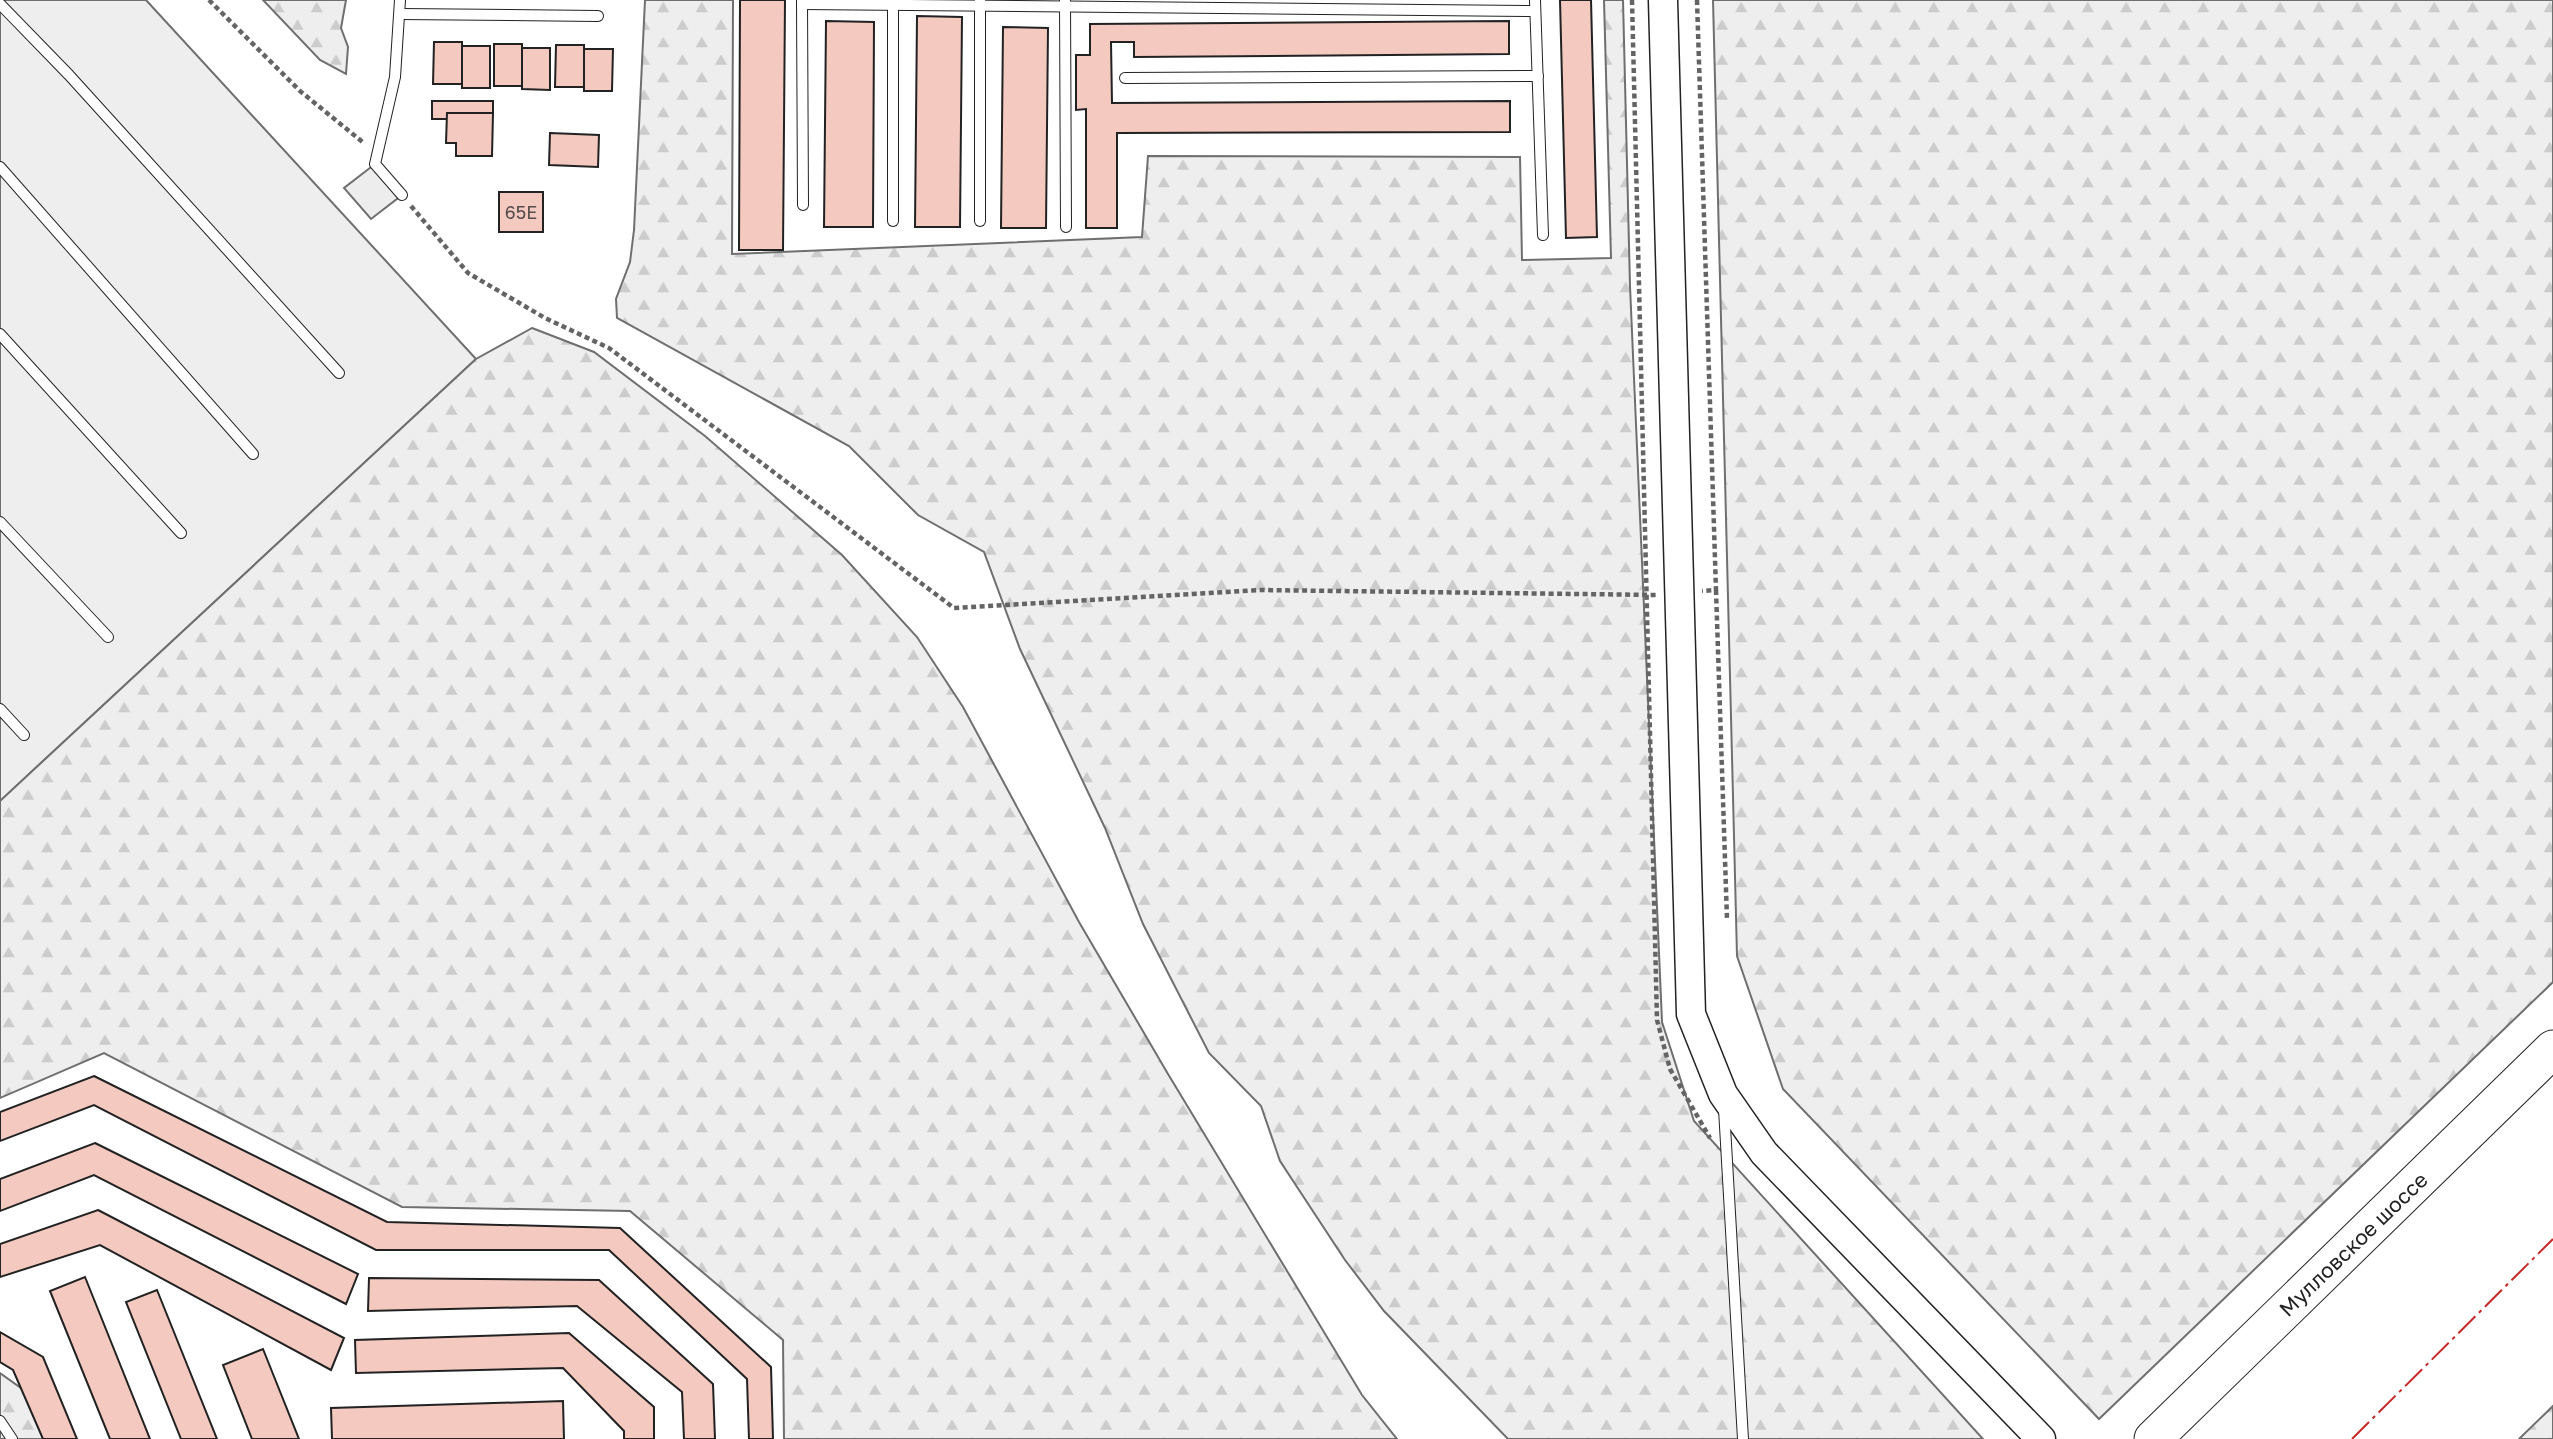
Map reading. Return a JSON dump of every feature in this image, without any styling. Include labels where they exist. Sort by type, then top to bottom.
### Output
[{"type":"highway","name":"Мулловское шоссе","points":[[2153,1439],[2553,1049]]},
{"type":"main road","points":[[1663,0],[1691,1014],[1723,1094],[1764,1153],[2041,1439]]},
{"type":"lane","points":[[400,0],[395,77],[375,164],[402,195]]},
{"type":"lane","points":[[803,205],[802,2],[1535,6],[1543,235]]},
{"type":"lane","points":[[893,2],[893,221]]},
{"type":"lane","points":[[980,3],[980,221]]},
{"type":"lane","points":[[1065,3],[1066,227]]},
{"type":"lane","points":[[0,4],[69,75],[339,373]]},
{"type":"lane","points":[[400,14],[598,16]]},
{"type":"lane","points":[[1125,78],[1538,76]]},
{"type":"lane","points":[[0,167],[253,454]]},
{"type":"lane","points":[[0,334],[181,533]]},
{"type":"lane","points":[[0,522],[108,638]]},
{"type":"lane","points":[[0,709],[24,735]]},
{"type":"lane","points":[[1723,1094],[1744,1439]]},
{"type":"lane","points":[[0,1421],[12,1439]]},
{"type":"path","points":[[209,0],[300,91],[374,152],[375,164]]},
{"type":"path","points":[[1632,0],[1657,1020],[1670,1069],[1727,1169]]},
{"type":"path","points":[[1697,0],[1727,919]]},
{"type":"path","points":[[402,195],[468,273],[545,318],[609,348],[954,608],[1260,590],[1646,596],[1716,590]]},
{"type":"green space","points":[[0,0],[146,0],[476,359],[0,801]]},
{"type":"green space","points":[[263,0],[346,0],[341,28],[348,47],[346,74],[320,60]]},
{"type":"green space","points":[[645,0],[733,0],[732,254],[1142,237],[1148,156],[1520,157],[1522,260],[1611,258],[1604,0],[1623,0],[1630,286],[1662,1022],[1694,1121],[1983,1439],[1508,1439],[1384,1311],[1345,1260],[1280,1161],[1261,1106],[1209,1053],[1143,924],[1105,828],[1020,649],[984,552],[918,515],[849,446],[617,318],[616,299],[630,262],[634,230]]},
{"type":"green space","points":[[1713,0],[2553,0],[2553,982],[2099,1419],[1783,1089],[1737,956]]},
{"type":"green space","points":[[532,328],[594,352],[705,436],[842,555],[917,637],[963,707],[1079,922],[1168,1074],[1362,1395],[1397,1439],[784,1439],[783,1340],[630,1211],[402,1207],[104,1053],[0,1098],[0,801],[476,359]]},
{"type":"green space","points":[[0,1373],[25,1391],[49,1439],[0,1439]]},
{"type":"green space","points":[[2553,1406],[2553,1439],[2519,1439]]},
{"type":"shaded area","points":[[375,164],[402,195],[371,219],[344,188]]},
{"type":"building","points":[[740,0],[785,0],[783,250],[739,250]]},
{"type":"building","points":[[1560,0],[1591,0],[1597,237],[1566,238]]},
{"type":"building","points":[[917,16],[962,17],[960,227],[915,227]]},
{"type":"building","points":[[826,21],[874,22],[873,227],[824,227]]},
{"type":"building","points":[[1509,21],[1509,54],[1134,57],[1134,42],[1111,42],[1112,103],[1510,101],[1510,132],[1117,133],[1117,228],[1086,228],[1086,109],[1076,110],[1076,55],[1090,55],[1090,24]]},
{"type":"building","points":[[1003,27],[1048,28],[1046,228],[1001,228]]},
{"type":"building","points":[[434,42],[462,42],[462,84],[433,84]]},
{"type":"building","points":[[494,44],[522,44],[522,86],[494,86]]},
{"type":"building","points":[[556,45],[584,45],[584,87],[555,87]]},
{"type":"building","points":[[462,46],[490,46],[490,88],[462,88]]},
{"type":"building","points":[[522,48],[550,48],[550,90],[522,89]]},
{"type":"building","points":[[584,49],[613,49],[612,91],[584,91]]},
{"type":"building","points":[[432,101],[493,101],[493,113],[447,113],[447,119],[432,119]]},
{"type":"building","points":[[447,113],[493,113],[492,156],[456,156],[456,143],[446,143]]},
{"type":"building","points":[[550,133],[599,135],[598,167],[549,165]]},
{"type":"building","points":[[499,192],[543,192],[543,232],[499,232]]},
{"type":"building","points":[[94,1076],[387,1222],[620,1228],[771,1367],[773,1439],[749,1439],[747,1379],[609,1250],[376,1250],[94,1105],[0,1141],[0,1112]]},
{"type":"building","points":[[95,1143],[358,1274],[346,1304],[94,1175],[0,1211],[0,1179]]},
{"type":"building","points":[[98,1210],[344,1338],[331,1370],[100,1245],[0,1277],[0,1244]]},
{"type":"building","points":[[85,1277],[150,1439],[110,1439],[50,1291]]},
{"type":"building","points":[[369,1278],[599,1280],[713,1384],[715,1439],[684,1439],[682,1392],[577,1306],[368,1311]]},
{"type":"building","points":[[157,1290],[217,1439],[181,1439],[126,1302]]},
{"type":"building","points":[[0,1332],[43,1357],[77,1439],[43,1439],[13,1370],[0,1362]]},
{"type":"building","points":[[569,1333],[654,1407],[654,1439],[624,1439],[624,1431],[563,1368],[356,1373],[355,1340]]},
{"type":"building","points":[[263,1349],[299,1439],[252,1439],[223,1365]]},
{"type":"building","points":[[563,1401],[564,1439],[332,1439],[331,1408]]},
{"type":"power","points":[[2352,1439],[2553,1239]]}]
